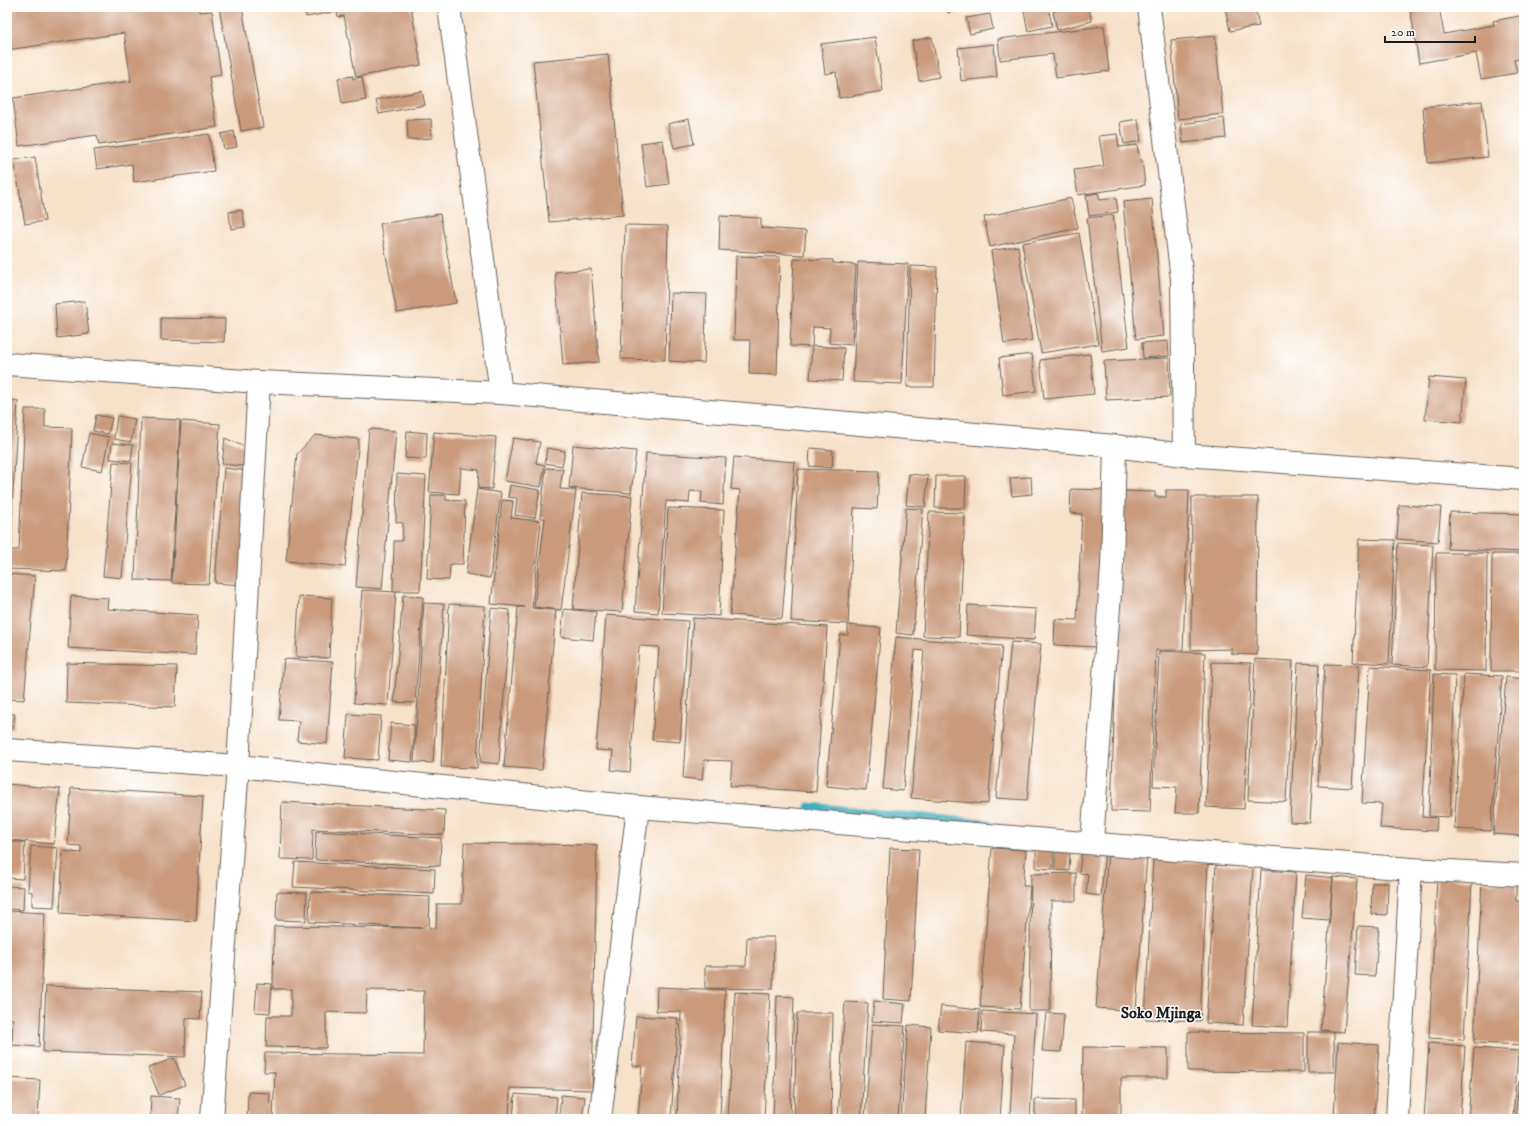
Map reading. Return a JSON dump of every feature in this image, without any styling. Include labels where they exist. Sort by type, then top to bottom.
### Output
[{"type":"street","points":[[449,7],[501,393]]},
{"type":"street","points":[[1149,7],[1182,279],[1184,455]]},
{"type":"street","points":[[7,364],[259,382],[501,393],[1115,446],[1184,455],[1524,479]]},
{"type":"street","points":[[212,1119],[238,766],[259,382]]},
{"type":"street","points":[[1092,842],[1112,566],[1115,446]]},
{"type":"street","points":[[7,750],[238,766],[638,807],[1092,842],[1411,869],[1524,875]]},
{"type":"street","points":[[600,1119],[638,807]]},
{"type":"street","points":[[1397,1119],[1411,869]]},
{"type":"building","points":[[7,7],[199,7],[199,12],[212,11],[221,75],[209,77],[217,127],[99,145],[97,135],[19,146],[13,98],[131,81],[124,33],[7,50]]},
{"type":"building","points":[[219,7],[242,7],[263,127],[241,131]]},
{"type":"building","points":[[304,7],[333,7],[334,12],[306,17]]},
{"type":"building","points":[[336,7],[411,7],[421,65],[356,77],[344,16],[338,17]]},
{"type":"building","points":[[947,7],[977,7],[977,8],[948,13]]},
{"type":"building","points":[[1023,7],[1048,7],[1052,26],[1028,31]]},
{"type":"building","points":[[1069,7],[1088,7],[1092,21],[1057,30],[1053,12]]},
{"type":"building","points":[[1225,7],[1255,7],[1259,26],[1230,31]]},
{"type":"building","points":[[1410,7],[1439,7],[1444,34],[1494,25],[1493,21],[1524,15],[1524,58],[1514,60],[1517,73],[1481,79],[1476,53],[1419,63]]},
{"type":"building","points":[[990,14],[993,29],[970,34],[966,18]]},
{"type":"building","points":[[1104,26],[1109,71],[1056,78],[1053,54],[1000,60],[998,39]]},
{"type":"building","points":[[1215,36],[1223,114],[1178,119],[1171,40]]},
{"type":"building","points":[[875,37],[883,91],[839,98],[836,72],[825,74],[821,44]]},
{"type":"building","points":[[932,37],[939,77],[919,81],[912,41]]},
{"type":"building","points":[[994,44],[997,77],[961,81],[958,48]]},
{"type":"building","points":[[608,54],[623,215],[549,222],[533,61]]},
{"type":"building","points":[[353,76],[353,79],[362,77],[366,100],[342,104],[338,78]]},
{"type":"building","points":[[422,91],[425,105],[379,114],[376,100]]},
{"type":"building","points":[[1482,101],[1488,157],[1428,163],[1423,107]]},
{"type":"building","points":[[1224,118],[1226,138],[1183,143],[1181,124]]},
{"type":"building","points":[[431,119],[432,138],[408,140],[407,120]]},
{"type":"building","points":[[689,119],[694,144],[674,148],[668,124]]},
{"type":"building","points":[[1138,119],[1141,141],[1124,144],[1120,122]]},
{"type":"building","points":[[234,131],[237,147],[224,149],[221,134]]},
{"type":"building","points":[[209,134],[214,171],[134,182],[132,164],[97,169],[94,150]]},
{"type":"building","points":[[1117,134],[1119,147],[1137,145],[1140,160],[1142,160],[1145,185],[1078,195],[1074,170],[1104,166],[1099,136]]},
{"type":"building","points":[[663,140],[669,184],[647,187],[641,143]]},
{"type":"building","points":[[35,157],[45,221],[25,224],[14,160]]},
{"type":"building","points":[[1098,193],[1100,200],[1116,198],[1118,212],[1089,216],[1086,195]]},
{"type":"building","points":[[1071,198],[1078,228],[990,247],[984,217]]},
{"type":"building","points":[[1152,199],[1164,336],[1136,339],[1123,202]]},
{"type":"building","points":[[242,210],[245,227],[231,229],[229,212]]},
{"type":"building","points":[[440,214],[456,303],[397,313],[380,224]]},
{"type":"building","points":[[1113,215],[1129,347],[1102,351],[1087,218]]},
{"type":"building","points":[[720,216],[761,218],[761,228],[806,231],[804,255],[719,250]]},
{"type":"building","points":[[625,225],[668,226],[665,360],[621,359]]},
{"type":"building","points":[[1079,233],[1098,344],[1041,353],[1022,243]]},
{"type":"building","points":[[1018,246],[1032,340],[1004,344],[991,251]]},
{"type":"building","points":[[736,256],[780,257],[777,375],[749,374],[750,340],[734,340]]},
{"type":"building","points":[[794,259],[833,260],[833,263],[856,265],[852,345],[829,343],[830,328],[813,327],[812,346],[844,348],[842,381],[810,379],[812,347],[790,346]]},
{"type":"building","points":[[858,262],[908,264],[902,384],[853,382]]},
{"type":"building","points":[[910,266],[937,267],[934,387],[907,387]]},
{"type":"building","points":[[591,269],[599,362],[563,365],[555,272]]},
{"type":"building","points":[[671,293],[707,294],[704,363],[669,361]]},
{"type":"building","points":[[85,301],[89,334],[57,338],[55,304]]},
{"type":"building","points":[[161,318],[225,319],[224,342],[161,340]]},
{"type":"building","points":[[1168,341],[1169,356],[1143,358],[1142,343]]},
{"type":"building","points":[[1032,354],[1036,391],[1003,395],[999,358]]},
{"type":"building","points":[[1090,354],[1094,394],[1044,399],[1040,360]]},
{"type":"building","points":[[1169,358],[1170,397],[1106,400],[1104,361]]},
{"type":"building","points":[[1429,377],[1466,380],[1462,422],[1425,419]]},
{"type":"building","points":[[7,400],[18,401],[10,548],[7,548]]},
{"type":"building","points":[[25,409],[45,409],[45,427],[72,428],[66,571],[7,569],[7,550],[19,550]]},
{"type":"building","points":[[96,415],[112,418],[108,434],[93,431]]},
{"type":"building","points":[[117,416],[135,419],[131,442],[114,439]]},
{"type":"building","points":[[141,418],[180,420],[171,581],[135,580]]},
{"type":"building","points":[[181,421],[220,424],[209,584],[172,583]]},
{"type":"building","points":[[369,429],[396,431],[382,589],[356,587]]},
{"type":"building","points":[[407,431],[427,433],[426,459],[405,458]]},
{"type":"building","points":[[434,432],[496,437],[492,489],[478,488],[479,470],[461,468],[459,494],[429,492]]},
{"type":"building","points":[[89,433],[109,437],[102,471],[82,467]]},
{"type":"building","points":[[315,435],[359,439],[345,567],[286,561],[297,454]]},
{"type":"building","points":[[225,438],[245,447],[243,466],[222,464]]},
{"type":"building","points":[[513,438],[540,442],[536,463],[545,465],[541,487],[505,481]]},
{"type":"building","points":[[112,443],[133,445],[131,461],[110,459]]},
{"type":"building","points":[[573,445],[636,451],[631,493],[569,488]]},
{"type":"building","points":[[547,448],[565,451],[562,466],[545,463]]},
{"type":"building","points":[[810,448],[833,450],[832,468],[809,466]]},
{"type":"building","points":[[646,453],[726,458],[723,505],[701,503],[702,492],[690,491],[689,503],[666,501],[658,613],[635,611]]},
{"type":"building","points":[[734,457],[795,462],[782,619],[730,615],[740,490],[731,489]]},
{"type":"building","points":[[113,462],[132,463],[122,578],[103,576]]},
{"type":"building","points":[[224,468],[248,471],[242,585],[215,583]]},
{"type":"building","points":[[546,468],[563,469],[560,489],[576,490],[561,610],[534,607],[545,518],[540,518]]},
{"type":"building","points":[[798,469],[879,471],[877,509],[854,508],[848,624],[791,621]]},
{"type":"building","points":[[397,474],[426,476],[420,591],[393,591],[394,541],[402,541],[403,523],[396,522]]},
{"type":"building","points":[[909,474],[928,476],[925,507],[906,505]]},
{"type":"building","points":[[936,476],[966,476],[965,508],[935,508]]},
{"type":"building","points":[[1031,477],[1032,494],[1012,496],[1010,478]]},
{"type":"building","points":[[510,485],[540,490],[535,518],[515,515],[517,498],[508,497]]},
{"type":"building","points":[[477,489],[501,493],[490,578],[466,574]]},
{"type":"building","points":[[1071,489],[1106,490],[1097,647],[1054,645],[1055,619],[1077,620],[1082,514],[1070,513]]},
{"type":"building","points":[[1166,490],[1189,490],[1183,650],[1156,650],[1150,812],[1111,811],[1122,491],[1155,492],[1155,497],[1166,497]]},
{"type":"building","points":[[582,493],[632,496],[622,612],[573,609]]},
{"type":"building","points":[[431,495],[446,495],[446,500],[465,501],[463,564],[450,564],[449,580],[427,579]]},
{"type":"building","points":[[1192,497],[1258,497],[1257,655],[1232,654],[1232,649],[1191,650]]},
{"type":"building","points":[[502,500],[513,501],[511,518],[541,521],[532,608],[556,610],[542,770],[504,767],[518,607],[525,607],[491,604]]},
{"type":"building","points":[[1399,505],[1441,507],[1438,542],[1397,539]]},
{"type":"building","points":[[668,508],[724,510],[719,616],[662,613]]},
{"type":"building","points":[[906,508],[923,509],[913,635],[896,633]]},
{"type":"building","points":[[929,512],[965,513],[959,637],[923,636]]},
{"type":"building","points":[[1450,512],[1524,514],[1524,552],[1448,549]]},
{"type":"building","points":[[1359,539],[1395,540],[1389,664],[1353,662]]},
{"type":"building","points":[[1398,543],[1433,545],[1427,667],[1392,665]]},
{"type":"building","points":[[1436,553],[1487,553],[1486,671],[1435,670]]},
{"type":"building","points":[[1492,554],[1524,554],[1524,671],[1491,671]]},
{"type":"building","points":[[7,574],[35,576],[24,700],[7,699]]},
{"type":"building","points":[[362,590],[396,592],[388,705],[354,703]]},
{"type":"building","points":[[403,595],[423,597],[415,703],[394,702]]},
{"type":"building","points":[[71,596],[108,598],[107,609],[198,615],[195,655],[68,648]]},
{"type":"building","points":[[299,596],[332,598],[329,658],[296,657]]},
{"type":"building","points":[[424,603],[444,604],[433,763],[414,762]]},
{"type":"building","points":[[449,604],[485,606],[477,768],[441,767]]},
{"type":"building","points":[[968,605],[1036,609],[1034,640],[966,635]]},
{"type":"building","points":[[491,608],[510,610],[499,764],[480,762]]},
{"type":"building","points":[[564,609],[596,612],[593,640],[561,637]]},
{"type":"building","points":[[606,615],[688,621],[680,742],[652,740],[659,647],[639,646],[630,772],[611,770],[613,751],[596,750]]},
{"type":"building","points":[[693,618],[827,627],[816,792],[730,786],[732,761],[704,760],[702,780],[683,778]]},
{"type":"building","points":[[848,625],[881,628],[866,790],[826,786],[840,635],[848,635]]},
{"type":"building","points":[[896,637],[1002,646],[988,804],[911,798],[924,651],[915,650],[903,791],[883,789]]},
{"type":"building","points":[[1011,642],[1041,644],[1027,800],[996,798]]},
{"type":"building","points":[[1159,651],[1205,653],[1199,813],[1175,813],[1177,787],[1153,786]]},
{"type":"building","points":[[284,659],[333,662],[327,744],[297,741],[299,721],[279,720]]},
{"type":"building","points":[[1255,659],[1293,661],[1286,802],[1248,800]]},
{"type":"building","points":[[1212,662],[1251,663],[1244,809],[1206,807]]},
{"type":"building","points":[[67,663],[177,666],[175,707],[66,703]]},
{"type":"building","points":[[1298,663],[1319,664],[1310,823],[1290,822]]},
{"type":"building","points":[[1325,664],[1359,665],[1352,788],[1318,786]]},
{"type":"building","points":[[1370,666],[1431,670],[1422,817],[1437,818],[1436,831],[1380,828],[1382,804],[1362,803]]},
{"type":"building","points":[[1434,674],[1455,675],[1450,817],[1429,816]]},
{"type":"building","points":[[1464,674],[1502,676],[1491,831],[1454,829]]},
{"type":"building","points":[[1506,677],[1524,679],[1524,836],[1493,834]]},
{"type":"building","points":[[7,713],[15,714],[13,729],[7,729]]},
{"type":"building","points":[[348,714],[381,716],[378,760],[345,758]]},
{"type":"building","points":[[391,723],[415,725],[412,762],[388,760]]},
{"type":"building","points":[[7,784],[60,789],[54,844],[7,840]]},
{"type":"building","points":[[71,788],[203,796],[196,921],[60,913],[63,851],[81,853],[81,846],[68,845]]},
{"type":"building","points":[[282,802],[445,810],[444,835],[313,829],[312,860],[280,859]]},
{"type":"building","points":[[316,831],[441,838],[440,866],[315,860]]},
{"type":"building","points":[[7,842],[25,842],[23,879],[7,878]]},
{"type":"building","points":[[464,843],[597,845],[592,1090],[510,1088],[509,1119],[273,1119],[275,1072],[264,1072],[265,1053],[423,1055],[424,991],[367,990],[366,1013],[326,1012],[326,1048],[266,1047],[267,1016],[291,1016],[291,989],[273,989],[274,926],[422,928],[309,922],[310,892],[430,897],[429,928],[436,928],[437,904],[462,904]]},
{"type":"building","points":[[31,846],[58,848],[54,907],[32,906],[32,892],[28,891]]},
{"type":"building","points":[[890,848],[919,849],[911,1001],[883,999]]},
{"type":"building","points":[[992,848],[1026,850],[1023,886],[1030,886],[1020,1009],[980,1007]]},
{"type":"building","points":[[1082,849],[1105,851],[1101,896],[1086,894],[1088,874],[1079,873]]},
{"type":"building","points":[[1036,850],[1053,851],[1053,869],[1036,868]]},
{"type":"building","points":[[1055,851],[1070,851],[1069,871],[1055,870]]},
{"type":"building","points":[[1108,852],[1147,855],[1136,1011],[1096,1008]]},
{"type":"building","points":[[1153,860],[1208,863],[1200,1021],[1145,1019]]},
{"type":"building","points":[[295,862],[435,869],[434,894],[293,887]]},
{"type":"building","points":[[1216,865],[1253,867],[1243,1025],[1206,1023]]},
{"type":"building","points":[[1261,870],[1296,872],[1287,1027],[1252,1025]]},
{"type":"building","points":[[1076,873],[1076,901],[1051,901],[1050,1011],[1029,1011],[1031,874]]},
{"type":"building","points":[[1306,875],[1333,878],[1329,920],[1302,918]]},
{"type":"building","points":[[1333,877],[1357,879],[1344,1032],[1321,1030]]},
{"type":"building","points":[[1437,878],[1472,880],[1464,1040],[1429,1038]]},
{"type":"building","points":[[1520,879],[1524,879],[1524,900],[1521,900]]},
{"type":"building","points":[[1482,882],[1516,884],[1516,901],[1524,902],[1524,1045],[1474,1043]]},
{"type":"building","points":[[1372,883],[1388,883],[1387,915],[1371,914]]},
{"type":"building","points":[[7,886],[24,887],[23,910],[7,909]]},
{"type":"building","points":[[277,892],[307,893],[306,921],[276,920]]},
{"type":"building","points":[[7,911],[45,913],[39,1047],[12,1045],[13,1019],[7,1019]]},
{"type":"building","points":[[1358,926],[1379,927],[1375,976],[1355,975]]},
{"type":"building","points":[[747,937],[774,937],[773,989],[705,988],[705,966],[746,966]]},
{"type":"building","points":[[257,983],[272,984],[270,1013],[255,1012]]},
{"type":"building","points":[[46,986],[202,992],[200,1019],[186,1018],[185,1057],[43,1052]]},
{"type":"building","points":[[657,987],[725,990],[720,1119],[677,1119],[681,1012],[656,1011]]},
{"type":"building","points":[[735,992],[770,994],[764,1119],[728,1119]]},
{"type":"building","points":[[777,996],[794,997],[790,1119],[773,1119]]},
{"type":"building","points":[[874,1001],[905,1004],[903,1023],[872,1021]]},
{"type":"building","points":[[845,1002],[868,1003],[861,1119],[838,1119]]},
{"type":"building","points":[[941,1006],[980,1010],[978,1033],[938,1030]]},
{"type":"building","points":[[982,1011],[1036,1014],[1030,1119],[1010,1119],[1014,1034],[981,1032]]},
{"type":"building","points":[[797,1013],[833,1013],[831,1119],[794,1119]]},
{"type":"building","points":[[1046,1013],[1064,1014],[1061,1052],[1042,1051]]},
{"type":"building","points":[[636,1016],[678,1018],[671,1119],[638,1119],[642,1066],[632,1066]]},
{"type":"building","points":[[872,1024],[905,1026],[898,1119],[865,1119]]},
{"type":"building","points":[[908,1025],[931,1027],[925,1119],[901,1119]]},
{"type":"building","points":[[1188,1032],[1304,1033],[1304,1072],[1188,1071]]},
{"type":"building","points":[[1308,1032],[1334,1032],[1334,1072],[1308,1072]]},
{"type":"building","points":[[966,1042],[1005,1045],[1000,1119],[961,1119]]},
{"type":"building","points":[[1338,1042],[1379,1045],[1374,1119],[1334,1119]]},
{"type":"building","points":[[1429,1043],[1465,1046],[1460,1119],[1424,1119]]},
{"type":"building","points":[[1083,1047],[1168,1048],[1168,1078],[1121,1078],[1121,1119],[1082,1119]]},
{"type":"building","points":[[1474,1048],[1518,1051],[1513,1119],[1468,1119]]},
{"type":"building","points":[[174,1058],[185,1085],[159,1095],[148,1068]]},
{"type":"building","points":[[7,1078],[40,1080],[38,1118],[7,1116]]},
{"type":"building","points":[[1519,1081],[1524,1081],[1524,1119],[1515,1119]]},
{"type":"building","points":[[248,1092],[270,1093],[269,1119],[247,1119]]},
{"type":"building","points":[[515,1094],[557,1097],[555,1119],[513,1119]]},
{"type":"building","points":[[561,1095],[585,1097],[582,1119],[559,1119]]},
{"type":"building","points":[[151,1096],[180,1098],[178,1119],[150,1119]]},
{"type":"building","points":[[1035,1099],[1075,1100],[1075,1119],[1035,1119]]},
{"type":"waterway","points":[[809,807],[988,824]]},
{"type":"district","name":"Soko Mjinga","points":[[1161,1013]]}]
